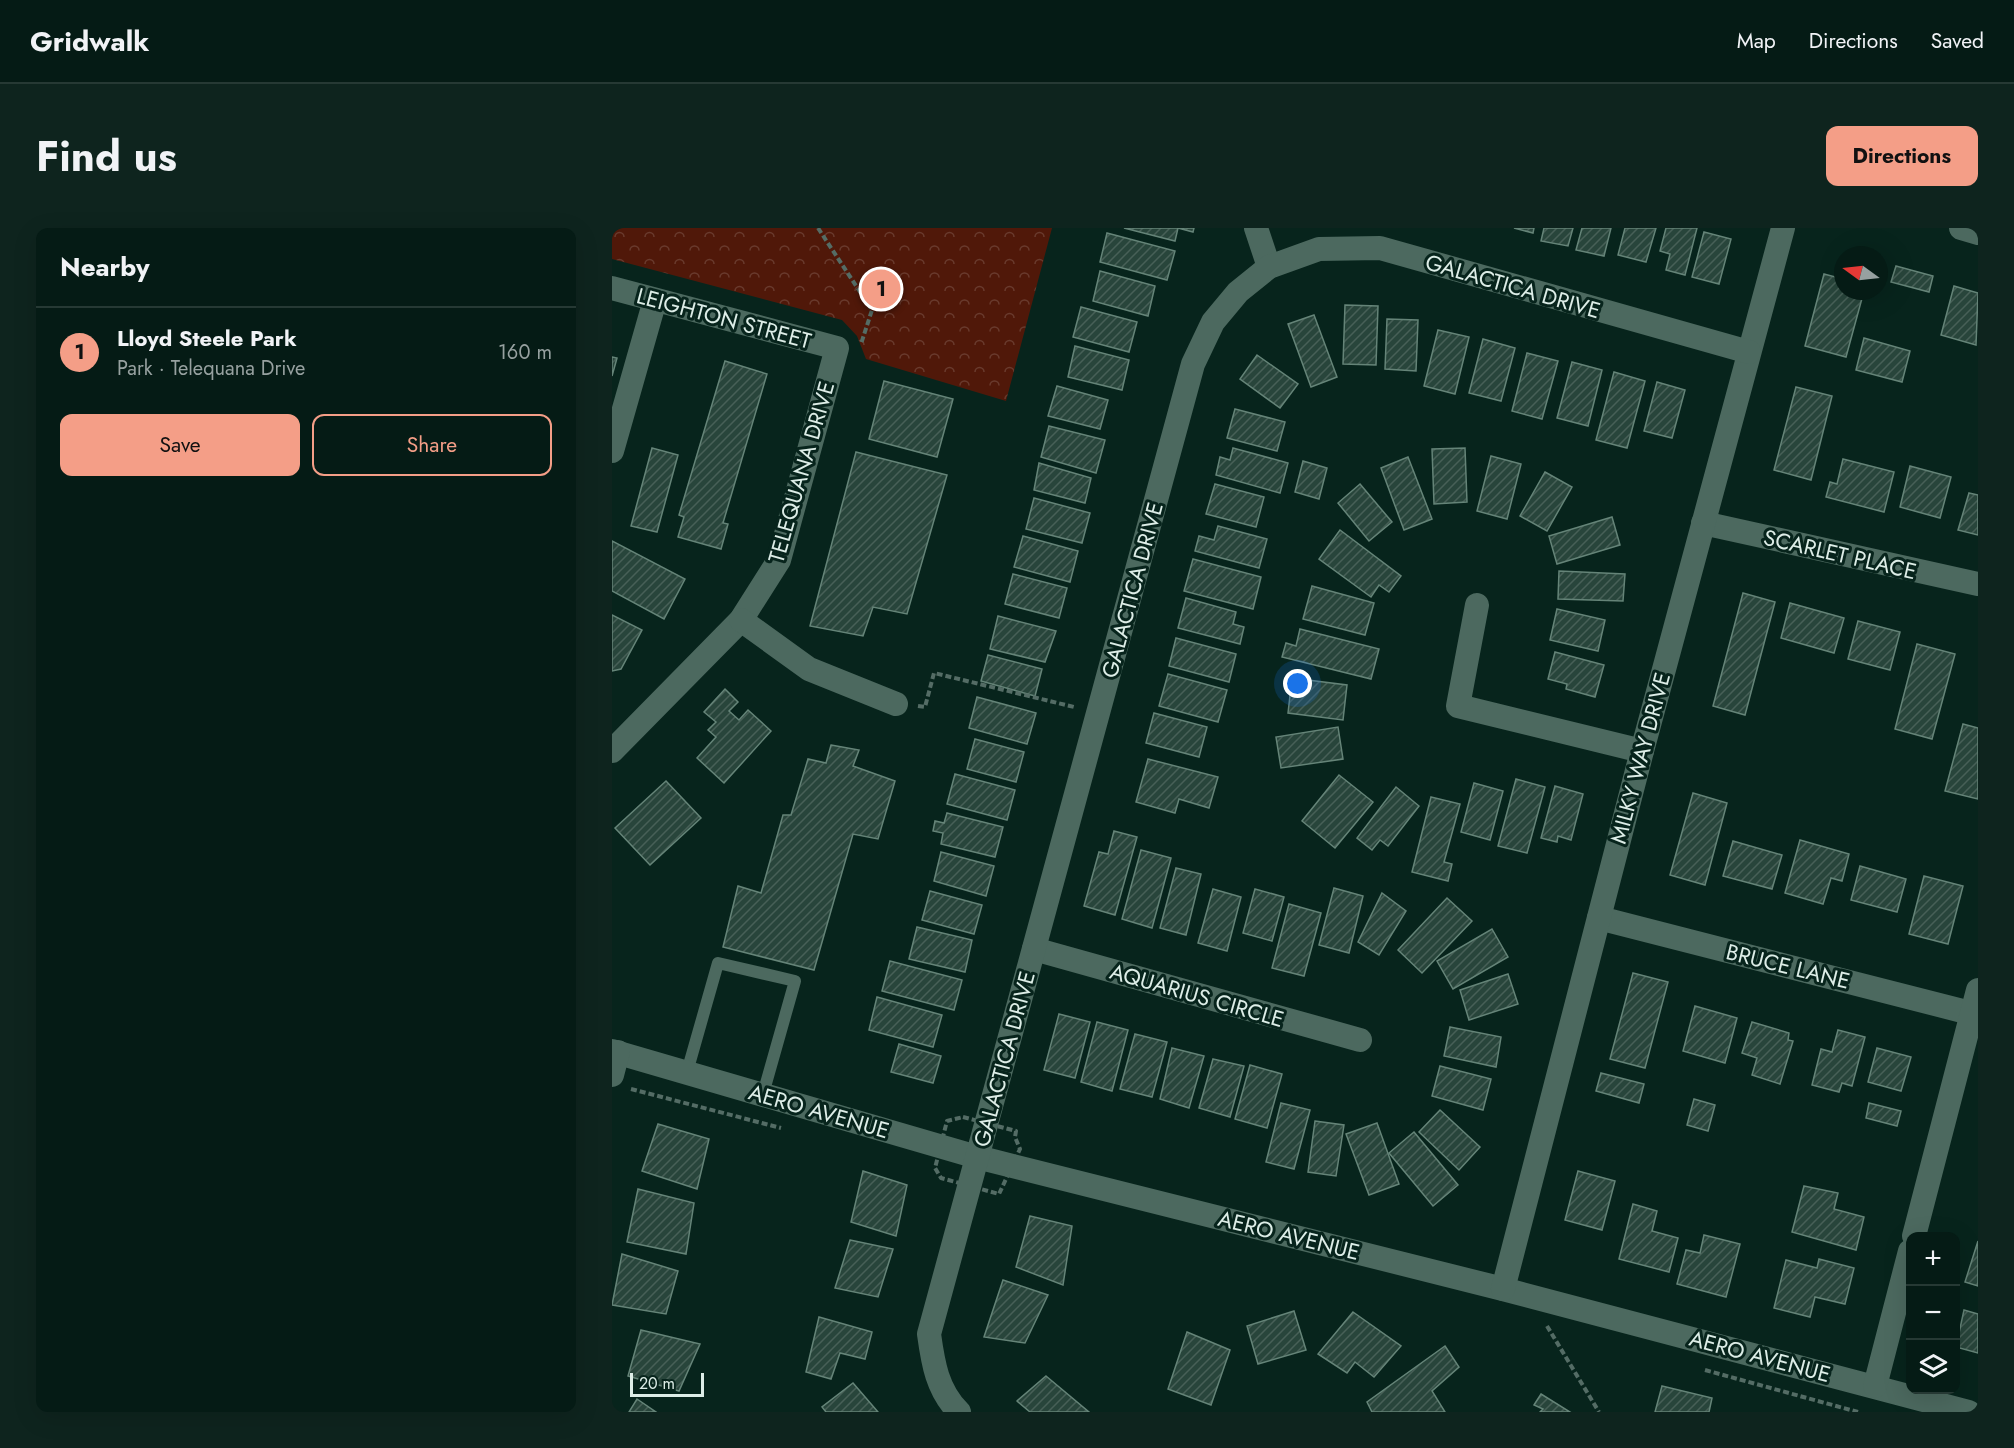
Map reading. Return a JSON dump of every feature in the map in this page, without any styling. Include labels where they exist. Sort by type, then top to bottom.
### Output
[{"type":"street","points":[[1256,228],[1269,267]]},
{"type":"street","name":"MILKY WAY DRIVE","points":[[1503,1289],[1702,523],[1783,228]]},
{"type":"street","points":[[1961,228],[1978,232]]},
{"type":"street","name":"GALACTICA DRIVE","points":[[959,1412],[950,1403],[934,1372],[928,1334],[1193,364],[1213,322],[1238,292],[1269,267],[1319,249],[1380,248],[1749,352]]},
{"type":"street","name":"LEIGHTON STREET","points":[[612,288],[849,346]]},
{"type":"street","points":[[612,452],[655,300]]},
{"type":"street","name":"TELEQUANA DRIVE","points":[[612,751],[741,620],[779,560],[849,346]]},
{"type":"street","name":"SCARLET PLACE","points":[[1702,523],[1978,584]]},
{"type":"street","points":[[1477,604],[1458,706],[1642,751]]},
{"type":"street","points":[[741,620],[809,669],[896,704]]},
{"type":"street","name":"BRUCE LANE","points":[[1599,918],[1975,1014]]},
{"type":"street","name":"AQUARIUS CIRCLE","points":[[1034,949],[1360,1040]]},
{"type":"street","points":[[1915,1232],[1975,1014],[1978,990]]},
{"type":"street","name":"AERO AVENUE","points":[[616,1066],[687,1072],[977,1157],[1503,1289],[1969,1412]]},
{"type":"street","points":[[1875,1386],[1906,1270]]},
{"type":"lane","points":[[687,1072],[718,963],[795,981],[763,1094]]},
{"type":"path","points":[[818,228],[872,310],[849,346]]},
{"type":"path","points":[[896,704],[924,707],[934,672],[1074,707]]},
{"type":"path","points":[[616,1066],[790,1130]]},
{"type":"path","points":[[924,1166],[935,1168]]},
{"type":"path","points":[[1547,1326],[1599,1412]]},
{"type":"green space","points":[[612,228],[1052,228],[1006,401],[866,359],[857,336],[842,320],[612,259]]},
{"type":"building","points":[[1124,228],[1178,228],[1175,241]]},
{"type":"building","points":[[1178,228],[1194,228],[1193,232]]},
{"type":"building","points":[[1514,228],[1534,228],[1533,233]]},
{"type":"building","points":[[1544,228],[1573,228],[1568,246],[1541,241]]},
{"type":"building","points":[[1582,228],[1611,228],[1604,256],[1576,250]]},
{"type":"building","points":[[1625,228],[1656,228],[1646,262],[1618,255]]},
{"type":"building","points":[[1666,228],[1697,228],[1685,275],[1666,270],[1670,254],[1660,251]]},
{"type":"building","points":[[1704,232],[1731,239],[1719,284],[1692,277]]},
{"type":"building","points":[[1107,233],[1175,251],[1167,280],[1100,262]]},
{"type":"building","points":[[1896,266],[1933,276],[1929,292],[1891,282]]},
{"type":"building","points":[[1100,271],[1155,286],[1148,316],[1093,301]]},
{"type":"building","points":[[1824,274],[1834,277],[1834,300],[1862,300],[1846,357],[1805,346]]},
{"type":"building","points":[[1954,286],[1978,293],[1976,345],[1941,335]]},
{"type":"building","points":[[1345,305],[1378,306],[1376,365],[1343,364]]},
{"type":"building","points":[[1081,307],[1137,322],[1129,352],[1073,337]]},
{"type":"building","points":[[1314,315],[1337,377],[1311,387],[1288,324]]},
{"type":"building","points":[[1387,319],[1418,320],[1416,371],[1385,369]]},
{"type":"building","points":[[1438,330],[1469,337],[1455,394],[1424,386]]},
{"type":"building","points":[[1864,338],[1910,351],[1902,382],[1856,370]]},
{"type":"building","points":[[1483,339],[1515,348],[1501,401],[1469,393]]},
{"type":"building","points":[[1075,346],[1129,360],[1122,390],[1068,377]]},
{"type":"building","points":[[1527,353],[1558,361],[1542,419],[1512,411]]},
{"type":"building","points":[[1257,355],[1298,384],[1280,408],[1240,379]]},
{"type":"building","points":[[612,357],[617,358],[612,376]]},
{"type":"building","points":[[725,361],[767,374],[723,523],[728,524],[721,549],[678,537],[684,517],[679,515]]},
{"type":"building","points":[[1572,362],[1602,370],[1588,426],[1557,418]]},
{"type":"building","points":[[1614,372],[1645,381],[1627,448],[1596,440]]},
{"type":"building","points":[[884,381],[953,399],[937,457],[869,439]]},
{"type":"building","points":[[1657,382],[1685,390],[1672,438],[1644,431]]},
{"type":"building","points":[[1057,386],[1108,400],[1100,429],[1048,416]]},
{"type":"building","points":[[1796,387],[1832,396],[1811,480],[1774,470]]},
{"type":"building","points":[[1235,409],[1285,422],[1277,451],[1227,438]]},
{"type":"building","points":[[1049,426],[1105,440],[1096,473],[1041,457]]},
{"type":"building","points":[[652,448],[678,455],[657,532],[631,526]]},
{"type":"building","points":[[1233,448],[1288,463],[1280,493],[1216,475],[1220,457],[1230,460]]},
{"type":"building","points":[[1465,448],[1467,502],[1434,504],[1432,449]]},
{"type":"building","points":[[856,452],[947,475],[907,614],[873,607],[863,636],[810,626]]},
{"type":"building","points":[[1491,456],[1521,464],[1507,519],[1477,511]]},
{"type":"building","points":[[1408,457],[1432,519],[1404,530],[1381,468]]},
{"type":"building","points":[[1843,459],[1894,472],[1884,512],[1826,497],[1830,482],[1837,484]]},
{"type":"building","points":[[1303,461],[1327,468],[1319,499],[1295,492]]},
{"type":"building","points":[[1039,463],[1091,478],[1085,503],[1034,490]]},
{"type":"building","points":[[1910,466],[1951,477],[1940,518],[1900,507]]},
{"type":"building","points":[[1545,472],[1572,487],[1547,531],[1520,516]]},
{"type":"building","points":[[1215,484],[1264,497],[1256,527],[1206,514]]},
{"type":"building","points":[[1360,484],[1392,522],[1369,541],[1338,503]]},
{"type":"building","points":[[1969,493],[1978,495],[1978,535],[1958,530]]},
{"type":"building","points":[[1034,498],[1090,513],[1082,543],[1026,529]]},
{"type":"building","points":[[1612,517],[1620,545],[1557,564],[1549,536]]},
{"type":"building","points":[[1218,526],[1267,539],[1259,568],[1195,551],[1199,536],[1214,540]]},
{"type":"building","points":[[1340,530],[1401,576],[1389,592],[1379,585],[1371,597],[1319,559]]},
{"type":"building","points":[[1023,536],[1078,551],[1070,582],[1014,567]]},
{"type":"building","points":[[612,541],[685,579],[664,619],[612,591]]},
{"type":"building","points":[[1193,559],[1261,577],[1253,609],[1184,591]]},
{"type":"building","points":[[1559,571],[1625,574],[1623,601],[1558,599]]},
{"type":"building","points":[[1013,574],[1067,588],[1059,618],[1005,604]]},
{"type":"building","points":[[1312,586],[1374,603],[1365,635],[1303,619]]},
{"type":"building","points":[[1743,593],[1775,602],[1745,715],[1713,706]]},
{"type":"building","points":[[1186,598],[1236,612],[1233,624],[1244,627],[1240,644],[1178,628]]},
{"type":"building","points":[[1790,603],[1844,618],[1834,653],[1781,638]]},
{"type":"building","points":[[1557,609],[1605,620],[1598,651],[1550,640]]},
{"type":"building","points":[[612,615],[642,630],[621,669],[612,671]]},
{"type":"building","points":[[998,616],[1056,631],[1045,662],[990,649]]},
{"type":"building","points":[[1858,621],[1900,632],[1890,670],[1848,659]]},
{"type":"building","points":[[1300,629],[1379,649],[1371,679],[1282,657],[1286,643],[1296,646]]},
{"type":"building","points":[[1176,638],[1236,654],[1229,682],[1169,666]]},
{"type":"building","points":[[1917,644],[1955,654],[1932,739],[1895,729]]},
{"type":"building","points":[[1555,652],[1604,665],[1595,697],[1566,689],[1567,684],[1548,679]]},
{"type":"building","points":[[988,655],[1042,669],[1035,696],[981,681]]},
{"type":"building","points":[[1168,674],[1227,690],[1218,722],[1159,706]]},
{"type":"building","points":[[1292,678],[1347,685],[1343,720],[1288,713]]},
{"type":"building","points":[[725,689],[738,702],[729,711],[739,720],[748,710],[771,731],[724,783],[697,758],[716,737],[708,730],[716,722],[704,712]]},
{"type":"building","points":[[977,697],[1036,713],[1027,744],[969,728]]},
{"type":"building","points":[[1154,713],[1207,727],[1199,757],[1146,743]]},
{"type":"building","points":[[1963,724],[1978,728],[1978,799],[1945,791]]},
{"type":"building","points":[[1338,727],[1343,759],[1281,768],[1276,737]]},
{"type":"building","points":[[975,739],[1024,752],[1016,782],[967,769]]},
{"type":"building","points":[[831,745],[859,750],[853,766],[895,781],[878,839],[853,834],[814,970],[723,947],[738,886],[761,893],[783,815],[791,815],[808,759],[826,763]]},
{"type":"building","points":[[1148,759],[1218,777],[1209,808],[1179,799],[1175,813],[1136,802]]},
{"type":"building","points":[[955,774],[1015,790],[1007,820],[947,804]]},
{"type":"building","points":[[1339,775],[1373,802],[1335,848],[1302,821]]},
{"type":"building","points":[[1516,779],[1545,787],[1527,853],[1498,846]]},
{"type":"building","points":[[666,781],[701,818],[650,865],[615,828]]},
{"type":"building","points":[[1474,783],[1503,791],[1490,840],[1461,832]]},
{"type":"building","points":[[1555,786],[1583,794],[1571,840],[1558,836],[1557,842],[1541,838]]},
{"type":"building","points":[[1396,787],[1419,806],[1388,846],[1380,840],[1372,850],[1357,838]]},
{"type":"building","points":[[1693,793],[1727,803],[1705,885],[1670,875]]},
{"type":"building","points":[[1431,797],[1460,804],[1444,862],[1452,864],[1448,881],[1412,872]]},
{"type":"building","points":[[947,813],[1003,827],[995,857],[941,844],[943,833],[933,831],[935,821],[944,823]]},
{"type":"building","points":[[1114,831],[1137,837],[1115,915],[1084,906],[1099,852],[1108,854]]},
{"type":"building","points":[[1800,840],[1849,854],[1842,881],[1831,878],[1823,904],[1785,893]]},
{"type":"building","points":[[1733,841],[1782,855],[1772,889],[1723,876]]},
{"type":"building","points":[[1141,850],[1171,858],[1152,928],[1122,919]]},
{"type":"building","points":[[941,852],[994,866],[986,896],[934,881]]},
{"type":"building","points":[[1860,866],[1906,879],[1897,912],[1851,900]]},
{"type":"building","points":[[1176,868],[1201,874],[1186,935],[1160,928]]},
{"type":"building","points":[[1924,876],[1963,886],[1948,944],[1909,934]]},
{"type":"building","points":[[1334,888],[1363,896],[1349,953],[1319,945]]},
{"type":"building","points":[[1213,889],[1241,897],[1227,951],[1198,943]]},
{"type":"building","points":[[1255,889],[1284,897],[1272,941],[1243,933]]},
{"type":"building","points":[[930,891],[982,905],[974,934],[922,920]]},
{"type":"building","points":[[1382,893],[1406,911],[1379,955],[1358,942]]},
{"type":"building","points":[[1447,898],[1472,921],[1422,973],[1398,950]]},
{"type":"building","points":[[1289,904],[1321,913],[1304,976],[1272,968]]},
{"type":"building","points":[[917,927],[972,940],[965,972],[909,959]]},
{"type":"building","points":[[1492,929],[1508,957],[1453,989],[1437,961]]},
{"type":"building","points":[[890,961],[962,980],[954,1010],[882,991]]},
{"type":"building","points":[[1633,973],[1668,982],[1645,1068],[1610,1059]]},
{"type":"building","points":[[1508,974],[1518,1004],[1469,1020],[1460,990]]},
{"type":"building","points":[[877,997],[942,1015],[933,1047],[869,1030]]},
{"type":"building","points":[[1695,1006],[1737,1018],[1725,1063],[1683,1051]]},
{"type":"building","points":[[1059,1014],[1090,1022],[1075,1078],[1044,1070]]},
{"type":"building","points":[[1097,1022],[1128,1030],[1112,1091],[1081,1082]]},
{"type":"building","points":[[1752,1022],[1789,1033],[1788,1040],[1793,1041],[1780,1084],[1752,1075],[1757,1058],[1742,1053]]},
{"type":"building","points":[[1450,1027],[1501,1037],[1496,1067],[1444,1056]]},
{"type":"building","points":[[1838,1030],[1865,1037],[1852,1086],[1842,1083],[1839,1092],[1812,1085],[1821,1049],[1832,1052]]},
{"type":"building","points":[[1135,1034],[1167,1042],[1152,1097],[1120,1089]]},
{"type":"building","points":[[899,1044],[941,1056],[933,1083],[891,1072]]},
{"type":"building","points":[[1172,1048],[1204,1056],[1189,1108],[1160,1099]]},
{"type":"building","points":[[1877,1048],[1911,1057],[1901,1091],[1868,1082]]},
{"type":"building","points":[[1213,1059],[1244,1066],[1230,1117],[1199,1108]]},
{"type":"building","points":[[1250,1065],[1282,1074],[1267,1128],[1235,1119]]},
{"type":"building","points":[[1440,1066],[1491,1079],[1483,1110],[1432,1096]]},
{"type":"building","points":[[1601,1073],[1644,1084],[1639,1103],[1596,1091]]},
{"type":"building","points":[[1694,1099],[1715,1105],[1708,1131],[1687,1125]]},
{"type":"building","points":[[1281,1103],[1310,1110],[1294,1169],[1266,1162]]},
{"type":"building","points":[[1869,1103],[1901,1111],[1897,1126],[1866,1118]]},
{"type":"building","points":[[1440,1110],[1480,1147],[1459,1170],[1419,1132]]},
{"type":"building","points":[[1315,1121],[1344,1125],[1336,1176],[1308,1172]]},
{"type":"building","points":[[1377,1123],[1399,1184],[1369,1195],[1346,1134]]},
{"type":"building","points":[[658,1124],[709,1139],[697,1189],[642,1171]]},
{"type":"building","points":[[1414,1132],[1458,1185],[1433,1206],[1389,1153]]},
{"type":"building","points":[[863,1171],[907,1185],[896,1236],[851,1222]]},
{"type":"building","points":[[1578,1171],[1615,1181],[1602,1230],[1565,1220]]},
{"type":"building","points":[[1804,1186],[1838,1193],[1834,1209],[1864,1217],[1856,1250],[1792,1232]]},
{"type":"building","points":[[638,1189],[694,1203],[686,1254],[627,1242]]},
{"type":"building","points":[[1633,1204],[1657,1211],[1652,1231],[1678,1238],[1669,1272],[1619,1259]]},
{"type":"building","points":[[1030,1216],[1072,1226],[1063,1285],[1016,1267]]},
{"type":"building","points":[[1704,1235],[1740,1244],[1726,1297],[1677,1284],[1686,1250],[1700,1253]]},
{"type":"building","points":[[850,1240],[893,1249],[878,1297],[835,1288]]},
{"type":"building","points":[[1978,1241],[1978,1286],[1965,1282]]},
{"type":"building","points":[[622,1254],[678,1271],[666,1314],[612,1305]]},
{"type":"building","points":[[1819,1259],[1854,1268],[1845,1304],[1815,1297],[1810,1317],[1774,1308],[1786,1260],[1817,1268]]},
{"type":"building","points":[[1003,1280],[1048,1295],[1025,1343],[984,1337]]},
{"type":"building","points":[[1964,1310],[1978,1314],[1978,1353],[1960,1348],[1960,1328]]},
{"type":"building","points":[[1294,1311],[1306,1350],[1258,1364],[1247,1326]]},
{"type":"building","points":[[1353,1312],[1401,1346],[1374,1377],[1355,1362],[1347,1373],[1318,1354]]},
{"type":"building","points":[[819,1317],[872,1332],[865,1359],[840,1353],[831,1379],[806,1372]]},
{"type":"building","points":[[641,1330],[700,1344],[679,1391],[628,1376]]},
{"type":"building","points":[[1187,1332],[1230,1350],[1211,1405],[1168,1389]]},
{"type":"building","points":[[1445,1346],[1459,1367],[1432,1391],[1445,1412],[1372,1412],[1367,1402]]},
{"type":"building","points":[[1046,1376],[1089,1412],[1030,1412],[1017,1401]]},
{"type":"building","points":[[853,1383],[878,1412],[826,1412],[822,1407]]},
{"type":"building","points":[[1662,1386],[1712,1398],[1709,1412],[1655,1412]]},
{"type":"building","points":[[1541,1394],[1570,1412],[1540,1412],[1543,1409],[1534,1405]]},
{"type":"building","points":[[637,1399],[656,1412],[629,1412]]},
{"type":"place","name":"Lloyd Steele Park","points":[[881,289]]}]
